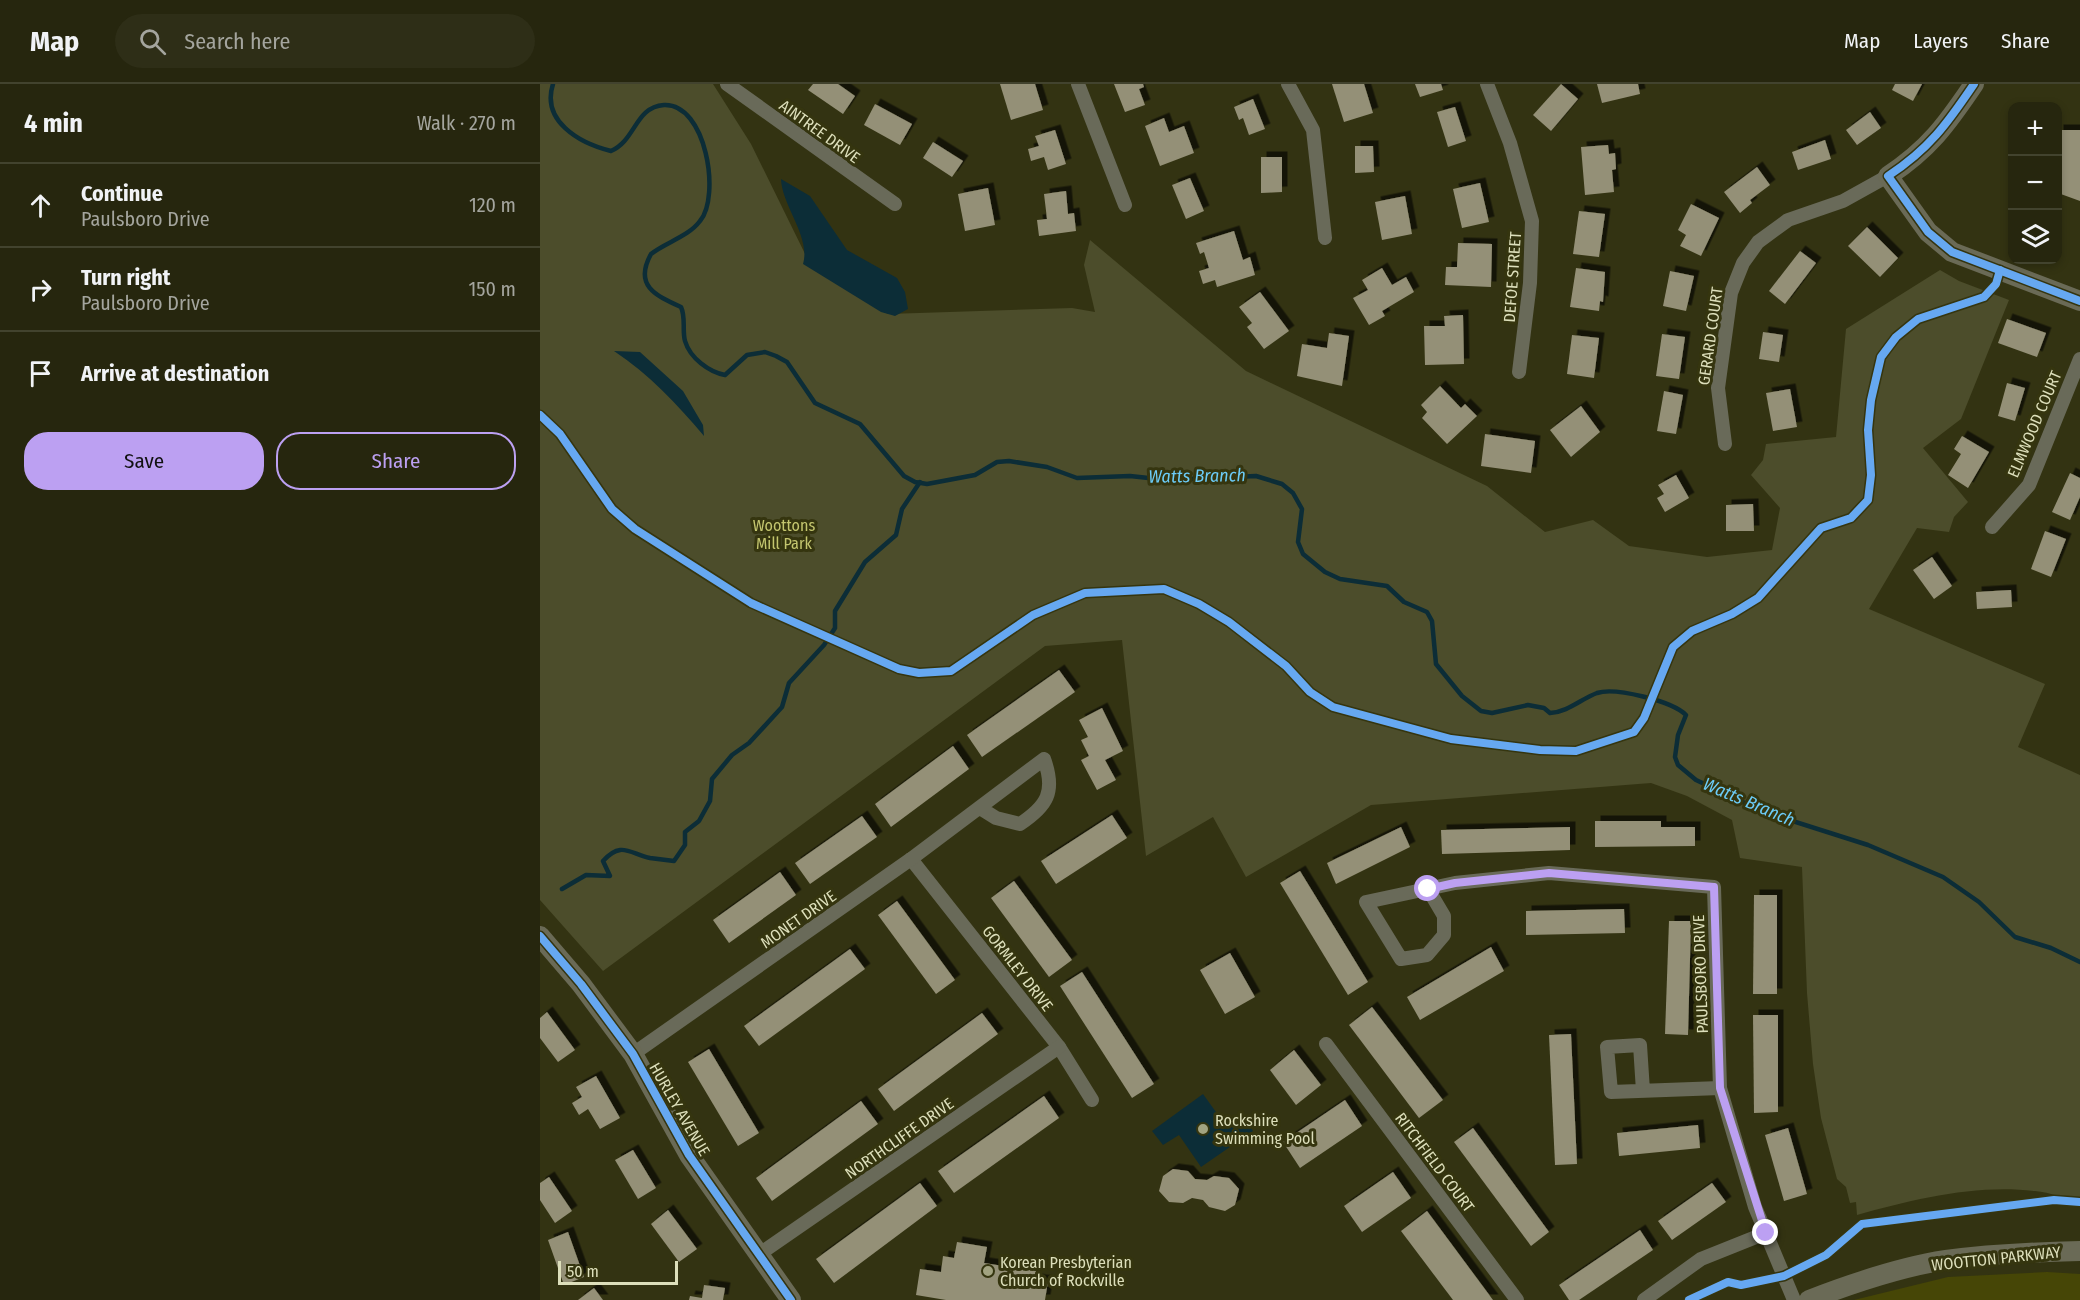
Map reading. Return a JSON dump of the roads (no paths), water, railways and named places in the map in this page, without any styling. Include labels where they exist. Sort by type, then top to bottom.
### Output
[{"type":"street","name":"AINTREE DRIVE","points":[[728,84],[895,204]]},
{"type":"street","points":[[1078,84],[1125,205]]},
{"type":"street","points":[[1288,84],[1314,130],[1325,238]]},
{"type":"street","name":"DEFOE STREET","points":[[1487,84],[1510,143],[1532,221],[1530,283],[1519,372]]},
{"type":"street","points":[[1974,84],[1944,129],[1912,160],[1888,176],[1928,232],[1952,252],[2080,301]]},
{"type":"street","name":"GERARD COURT","points":[[1725,444],[1718,388],[1731,293],[1743,263],[1758,242],[1788,220],[1843,201],[1888,176]]},
{"type":"street","name":"ELMWOOD COURT","points":[[1992,527],[2029,485],[2080,359]]},
{"type":"street","name":"MONET DRIVE","points":[[633,1054],[911,860],[1044,759],[1050,775],[1048,797],[1038,812],[1020,824],[996,818],[980,808]]},
{"type":"street","name":"GORMLEY DRIVE","points":[[911,860],[1059,1047],[1092,1100]]},
{"type":"street","name":"PAULSBORO DRIVE","points":[[1428,889],[1444,916],[1444,935],[1426,955],[1401,959],[1366,903],[1428,889],[1455,883],[1549,873],[1714,887],[1720,1088],[1766,1233],[1794,1300]]},
{"type":"street","name":"HURLEY AVENUE","points":[[540,936],[581,984],[633,1054],[689,1155],[791,1300]]},
{"type":"street","name":"RITCHFIELD COURT","points":[[1326,1044],[1517,1300]]},
{"type":"street","name":"NORTHCLIFFE DRIVE","points":[[758,1255],[1059,1047]]},
{"type":"street","points":[[1643,1091],[1720,1088]]},
{"type":"street","points":[[1644,1300],[1701,1259],[1766,1233]]},
{"type":"street","name":"WOOTTON PARKWAY","points":[[1809,1300],[1863,1281],[1945,1260],[2026,1252],[2080,1251]]},
{"type":"water","points":[[781,179],[810,196],[847,250],[897,278],[905,292],[908,309],[895,316],[881,312],[803,264],[803,243],[786,200]]},
{"type":"water","points":[[614,351],[640,352],[683,391],[703,425],[704,436],[662,390]]},
{"type":"water","name":"Rockshire Swimming Pool","points":[[1203,1094],[1226,1126],[1242,1115],[1253,1131],[1201,1167],[1179,1135],[1163,1145],[1152,1131]]},
{"type":"waterway","name":"Watts Branch","points":[[553,84],[552,109],[558,119],[575,136],[599,147],[611,151],[619,146],[647,111],[664,105],[678,108],[690,119],[699,134],[706,153],[709,173],[706,209],[695,227],[651,254],[645,274],[646,281],[655,293],[681,307],[687,347],[707,367],[725,375],[747,355],[765,352],[787,362],[815,403],[860,424],[904,476],[915,482],[927,484],[975,475],[997,462],[1009,461],[1047,467],[1077,478],[1130,476],[1167,480],[1256,476],[1282,484],[1293,493],[1302,509],[1298,542],[1303,554],[1325,572],[1340,579],[1387,586],[1404,602],[1427,612],[1432,621],[1436,664],[1462,696],[1481,711],[1492,713],[1528,705],[1544,708],[1550,713],[1557,712],[1597,693],[1605,692],[1643,696],[1669,705],[1686,715],[1678,735],[1675,757],[1678,765],[1696,780],[1764,812],[1868,845],[1943,877],[1979,902],[2015,937],[2051,948],[2080,962]]},
{"type":"waterway","points":[[562,889],[586,875],[610,876],[603,861],[615,851],[631,851],[650,858],[674,861],[685,845],[685,832],[699,821],[710,801],[712,779],[732,755],[749,743],[782,707],[789,683],[824,645],[835,628],[835,611],[865,562],[896,535],[902,509],[920,482]]},
{"type":"place","name":"Rockshire Swimming Pool","points":[[1203,1129]]},
{"type":"place","name":"Korean Presbyterian Church of Rockville","points":[[988,1271]]},
{"type":"park label","name":"Woottons Mill Park","points":[[784,534]]}]
